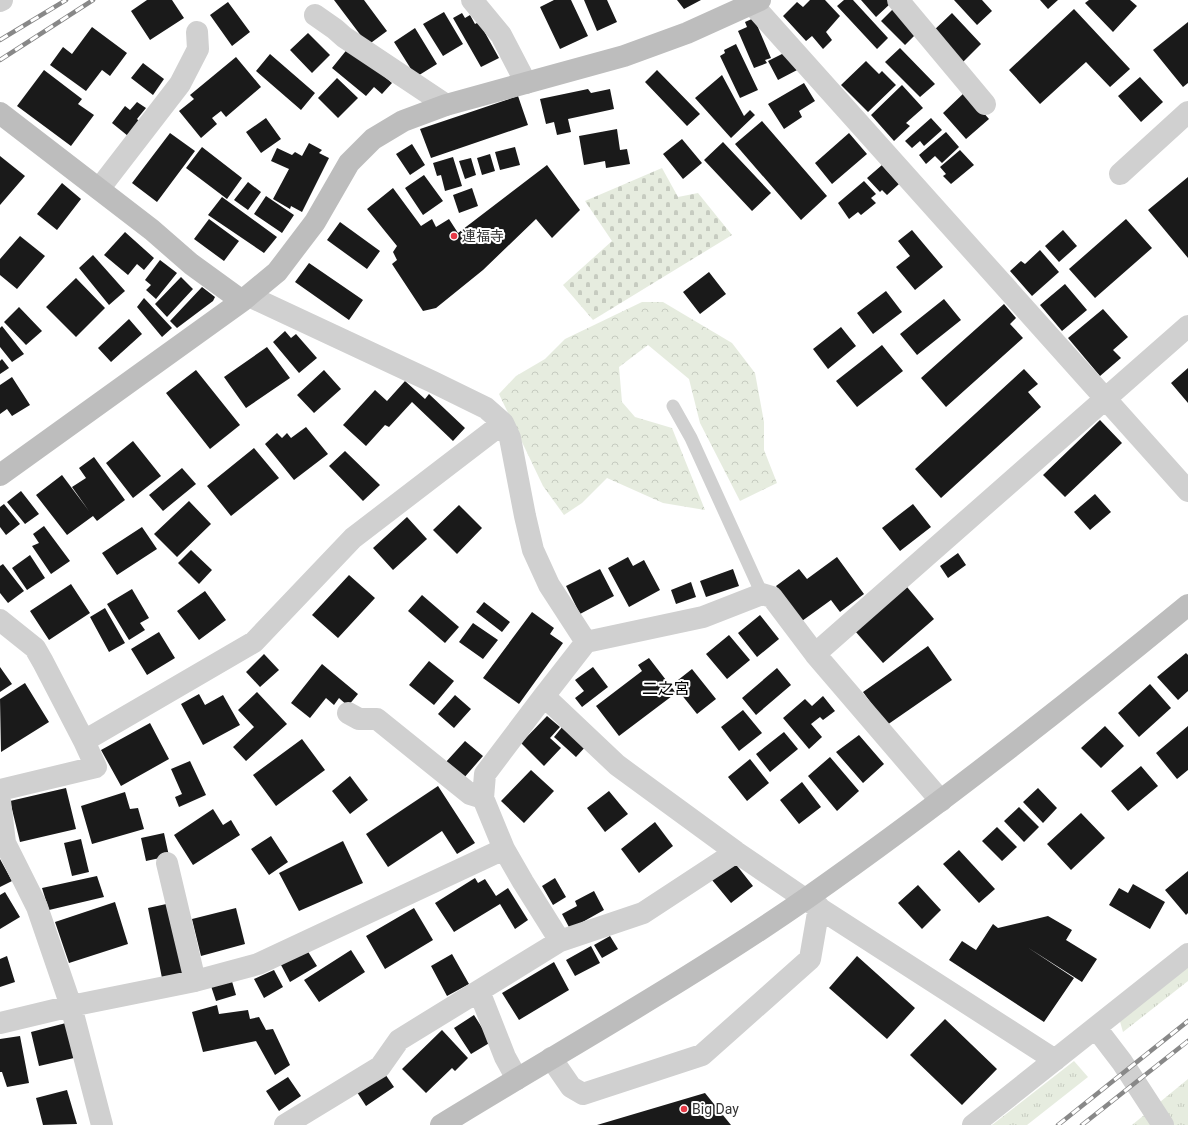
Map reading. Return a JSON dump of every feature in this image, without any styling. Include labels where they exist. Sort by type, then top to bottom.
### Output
[{"type":"street","points":[[472,0],[501,36],[526,83]]},
{"type":"street","points":[[898,0],[985,104]]},
{"type":"street","points":[[0,475],[246,298],[277,272],[315,222],[348,163],[373,139],[403,121],[446,105],[624,56],[687,33],[756,2],[1105,399],[1188,491]]},
{"type":"street","points":[[314,15],[344,37],[446,105]]},
{"type":"street","points":[[99,189],[180,84],[198,49],[197,32]]},
{"type":"street","points":[[1120,174],[1188,112]]},
{"type":"street","points":[[0,113],[152,230],[191,264],[246,298],[440,385],[486,408],[503,423],[510,438],[533,550],[549,585],[586,642]]},
{"type":"street","points":[[815,654],[1188,326]]},
{"type":"street","points":[[84,741],[254,642],[353,538],[503,423]]},
{"type":"street","points":[[560,941],[504,849],[483,798],[485,774],[586,642],[703,617],[762,594],[772,597],[815,654],[941,802]]},
{"type":"street","points":[[441,1125],[705,965],[812,903],[1096,681],[1188,605]]},
{"type":"street","points":[[0,620],[34,648],[43,662],[96,767],[0,790]]},
{"type":"street","points":[[544,696],[616,765],[736,852],[1054,1060]]},
{"type":"street","points":[[348,713],[359,719],[377,719],[470,794],[483,798]]},
{"type":"street","points":[[0,801],[5,843],[4,852],[37,907],[71,1006],[102,1125]]},
{"type":"street","points":[[0,1023],[71,1006],[195,981],[258,964],[504,849]]},
{"type":"street","points":[[285,1125],[380,1067],[399,1040],[560,941],[644,913],[736,852]]},
{"type":"street","points":[[167,863],[195,981]]},
{"type":"street","points":[[551,1058],[570,1088],[583,1094],[702,1055],[810,959],[812,903]]},
{"type":"street","points":[[973,1125],[1188,954]]},
{"type":"street","points":[[479,991],[505,1057],[517,1079]]},
{"type":"street","points":[[1096,1028],[1122,1062],[1164,1125]]},
{"type":"lane","points":[[674,406],[691,438],[762,594]]},
{"type":"green space","points":[[662,168],[678,197],[698,193],[732,235],[593,320],[563,285],[612,241],[585,201]]},
{"type":"green space","points":[[642,302],[663,302],[732,343],[755,373],[764,422],[764,450],[777,483],[740,501],[700,423],[689,379],[648,345],[619,367],[622,402],[635,417],[672,428],[705,510],[663,503],[607,478],[582,503],[564,515],[543,486],[499,394],[516,376],[545,359],[565,339]]},
{"type":"green space","points":[[1188,955],[1188,981],[1123,1032],[1117,1011]]},
{"type":"green space","points":[[1074,1061],[1088,1077],[1027,1125],[992,1125]]},
{"type":"green space","points":[[1188,1079],[1188,1125],[1132,1125]]},
{"type":"building","points":[[147,0],[172,0],[184,18],[150,40],[131,11]]},
{"type":"building","points":[[334,0],[364,0],[387,31],[368,45]]},
{"type":"building","points":[[554,0],[571,0],[588,36],[560,49],[540,7]]},
{"type":"building","points":[[584,0],[607,0],[617,22],[597,31]]},
{"type":"building","points":[[677,0],[701,0],[684,9]]},
{"type":"building","points":[[810,0],[825,0],[840,16],[826,32],[832,40],[823,49],[812,36],[806,41],[783,16],[797,2],[803,7]]},
{"type":"building","points":[[844,0],[853,0],[888,38],[877,49],[837,6]]},
{"type":"building","points":[[861,0],[889,0],[891,3],[876,17]]},
{"type":"building","points":[[954,0],[982,0],[992,11],[977,25]]},
{"type":"building","points":[[1040,0],[1058,0],[1048,9]]},
{"type":"building","points":[[1089,0],[1130,0],[1137,6],[1113,32],[1085,3]]},
{"type":"building","points":[[228,2],[250,32],[232,46],[210,15]]},
{"type":"building","points":[[895,7],[919,31],[905,45],[881,21]]},
{"type":"building","points":[[1074,9],[1130,69],[1110,87],[1086,62],[1040,104],[1009,70]]},
{"type":"building","points":[[444,12],[463,44],[443,56],[423,24]]},
{"type":"building","points":[[462,13],[465,18],[470,15],[475,24],[479,22],[499,58],[481,67],[453,18]]},
{"type":"building","points":[[952,13],[981,44],[961,64],[931,33]]},
{"type":"building","points":[[754,18],[771,58],[765,60],[767,63],[754,68],[738,31],[747,27],[745,22]]},
{"type":"building","points":[[1188,22],[1188,83],[1183,87],[1153,50]]},
{"type":"building","points":[[92,27],[127,53],[110,76],[102,70],[86,91],[50,65],[63,47],[72,54]]},
{"type":"building","points":[[415,28],[437,64],[416,77],[394,42]]},
{"type":"building","points":[[308,33],[330,55],[312,73],[290,50]]},
{"type":"building","points":[[736,44],[758,90],[740,98],[720,56],[725,53],[724,50]]},
{"type":"building","points":[[349,47],[392,83],[382,94],[374,87],[366,96],[332,68]]},
{"type":"building","points":[[900,48],[935,84],[920,97],[885,62]]},
{"type":"building","points":[[792,49],[799,69],[778,80],[768,61]]},
{"type":"building","points":[[270,54],[315,93],[301,110],[256,71]]},
{"type":"building","points":[[236,57],[261,87],[226,117],[221,111],[212,118],[217,124],[201,138],[179,111],[194,99],[190,95]]},
{"type":"building","points":[[866,61],[879,74],[882,71],[896,85],[868,112],[841,85]]},
{"type":"building","points":[[143,63],[164,79],[153,95],[131,78]]},
{"type":"building","points":[[44,70],[82,99],[78,104],[94,115],[71,146],[17,106]]},
{"type":"building","points":[[657,70],[700,114],[687,126],[645,82]]},
{"type":"building","points":[[722,75],[744,116],[750,110],[755,115],[731,138],[695,98]]},
{"type":"building","points":[[1140,77],[1163,102],[1141,122],[1118,96]]},
{"type":"building","points":[[337,78],[358,98],[338,118],[318,98]]},
{"type":"building","points":[[804,83],[815,101],[799,111],[802,117],[784,129],[768,104]]},
{"type":"building","points":[[902,85],[923,108],[906,123],[910,126],[894,141],[871,115]]},
{"type":"building","points":[[588,89],[591,93],[610,89],[614,109],[568,119],[571,132],[557,135],[554,122],[546,124],[540,99]]},
{"type":"building","points":[[965,92],[989,119],[966,139],[943,113]]},
{"type":"building","points":[[518,96],[528,125],[431,158],[420,129]]},
{"type":"building","points":[[137,102],[146,108],[137,119],[139,121],[128,136],[112,123],[125,106],[130,110]]},
{"type":"building","points":[[266,118],[281,139],[261,153],[246,132]]},
{"type":"building","points":[[931,118],[942,130],[924,146],[920,141],[912,148],[905,141]]},
{"type":"building","points":[[762,121],[827,196],[801,220],[735,144]]},
{"type":"building","points":[[617,129],[620,150],[627,149],[630,164],[606,168],[605,161],[584,165],[579,136]]},
{"type":"building","points":[[946,132],[959,147],[942,163],[935,156],[926,164],[919,155]]},
{"type":"building","points":[[170,133],[195,151],[157,202],[132,183]]},
{"type":"building","points":[[849,133],[867,154],[832,184],[815,163]]},
{"type":"building","points":[[682,139],[702,163],[683,179],[663,154]]},
{"type":"building","points":[[723,142],[771,193],[752,211],[704,160]]},
{"type":"building","points":[[309,143],[322,150],[319,153],[329,158],[302,212],[291,206],[290,209],[273,199],[289,169],[271,161],[277,148],[292,155],[295,152],[302,156]]},
{"type":"building","points":[[412,144],[425,165],[410,175],[396,154]]},
{"type":"building","points":[[202,147],[242,178],[227,199],[186,168]]},
{"type":"building","points":[[515,147],[520,165],[500,170],[495,152]]},
{"type":"building","points":[[960,150],[974,165],[951,184],[943,176],[946,174],[940,167]]},
{"type":"building","points":[[490,154],[495,171],[482,175],[477,158]]},
{"type":"building","points":[[0,156],[25,176],[0,205]]},
{"type":"building","points":[[453,157],[462,186],[445,191],[441,175],[437,176],[433,163]]},
{"type":"building","points":[[471,158],[476,175],[465,179],[459,161]]},
{"type":"building","name":"連福寺","points":[[547,165],[580,210],[552,238],[536,219],[483,270],[436,308],[423,311],[392,264],[397,260],[393,252],[397,246],[367,209],[393,188],[421,226],[432,219],[436,227],[449,219],[458,233]]},
{"type":"building","points":[[882,165],[899,184],[887,195],[882,190],[880,192],[867,178]]},
{"type":"building","points":[[424,175],[443,201],[423,215],[405,188]]},
{"type":"building","points":[[1188,177],[1188,258],[1148,210]]},
{"type":"building","points":[[864,181],[876,194],[871,198],[876,203],[861,215],[858,212],[849,219],[838,203]]},
{"type":"building","points":[[248,182],[261,192],[248,210],[234,200]]},
{"type":"building","points":[[62,183],[81,199],[57,230],[37,214]]},
{"type":"building","points":[[472,188],[478,206],[459,213],[453,195]]},
{"type":"building","points":[[266,196],[294,215],[282,233],[254,214]]},
{"type":"building","points":[[222,197],[277,237],[264,253],[208,215]]},
{"type":"building","points":[[209,219],[239,241],[224,261],[194,239]]},
{"type":"building","points":[[1126,219],[1152,248],[1095,298],[1069,269]]},
{"type":"building","points":[[340,222],[380,251],[367,269],[327,240]]},
{"type":"building","points":[[912,230],[943,267],[915,290],[896,267],[910,256],[898,241]]},
{"type":"building","points":[[1063,230],[1077,246],[1059,262],[1045,246]]},
{"type":"building","points":[[125,232],[154,258],[144,270],[137,264],[128,275],[104,255]]},
{"type":"building","points":[[20,236],[45,256],[17,289],[0,275],[0,259]]},
{"type":"building","points":[[1040,250],[1059,272],[1032,296],[1010,271],[1021,261],[1025,264]]},
{"type":"building","points":[[93,255],[125,291],[109,305],[79,268]]},
{"type":"building","points":[[160,260],[177,273],[156,299],[146,290],[151,285],[145,280]]},
{"type":"building","points":[[309,263],[363,300],[349,320],[295,282]]},
{"type":"building","points":[[709,272],[726,294],[700,314],[683,292]]},
{"type":"building","points":[[181,277],[193,289],[167,317],[155,304]]},
{"type":"building","points":[[76,278],[105,308],[76,337],[46,307]]},
{"type":"building","points":[[1065,284],[1087,310],[1062,331],[1040,305]]},
{"type":"building","points":[[202,287],[215,297],[213,301],[177,328],[170,321]]},
{"type":"building","points":[[886,291],[902,312],[873,334],[857,313]]},
{"type":"building","points":[[144,298],[172,328],[162,337],[137,307]]},
{"type":"building","points":[[944,299],[961,320],[917,355],[900,334]]},
{"type":"building","points":[[1004,304],[1016,318],[1010,324],[1023,338],[946,407],[921,378]]},
{"type":"building","points":[[19,307],[42,331],[26,345],[4,322]]},
{"type":"building","points":[[1103,309],[1128,337],[1113,350],[1121,358],[1100,376],[1068,338]]},
{"type":"building","points":[[129,319],[142,334],[111,362],[98,348]]},
{"type":"building","points":[[2,326],[24,354],[12,362],[0,347],[0,328]]},
{"type":"building","points":[[841,327],[856,346],[828,369],[813,349]]},
{"type":"building","points":[[285,331],[291,338],[296,334],[317,358],[299,373],[273,342]]},
{"type":"building","points":[[882,345],[903,371],[857,407],[836,381]]},
{"type":"building","points":[[267,347],[290,378],[246,408],[224,377]]},
{"type":"building","points":[[2,359],[9,368],[0,374],[0,361]]},
{"type":"building","points":[[1188,368],[1188,403],[1171,383]]},
{"type":"building","points":[[1024,369],[1038,384],[1028,392],[1041,407],[941,498],[915,469]]},
{"type":"building","points":[[196,370],[240,425],[210,449],[166,393]]},
{"type":"building","points":[[324,370],[341,389],[314,413],[297,395]]},
{"type":"building","points":[[12,377],[30,405],[12,416],[7,409],[0,414],[0,385]]},
{"type":"building","points":[[405,381],[425,399],[429,394],[465,428],[453,441],[412,402],[389,427],[385,425],[366,446],[343,425],[375,390],[387,401]]},
{"type":"building","points":[[1100,420],[1122,443],[1065,497],[1043,475]]},
{"type":"building","points":[[306,427],[328,454],[294,480],[265,444],[277,433],[282,438],[287,433],[291,438]]},
{"type":"building","points":[[133,441],[161,476],[133,498],[106,463]]},
{"type":"building","points":[[254,448],[279,478],[231,516],[207,486]]},
{"type":"building","points":[[345,451],[380,485],[363,501],[329,466]]},
{"type":"building","points":[[94,457],[125,500],[97,521],[93,516],[67,535],[36,495],[62,475],[89,511],[72,487],[86,478],[79,468]]},
{"type":"building","points":[[182,468],[196,484],[163,511],[149,495]]},
{"type":"building","points":[[21,491],[39,514],[25,524],[7,502]]},
{"type":"building","points":[[1095,494],[1111,512],[1090,530],[1074,512]]},
{"type":"building","points":[[189,501],[211,524],[177,557],[154,534]]},
{"type":"building","points":[[4,504],[20,524],[6,535],[0,527],[0,507]]},
{"type":"building","points":[[913,504],[931,527],[900,551],[882,528]]},
{"type":"building","points":[[459,505],[482,528],[457,554],[433,530]]},
{"type":"building","points":[[407,517],[427,539],[393,570],[373,548]]},
{"type":"building","points":[[44,526],[70,561],[51,574],[32,546],[39,543],[33,534]]},
{"type":"building","points":[[142,527],[157,549],[117,575],[102,553]]},
{"type":"building","points":[[191,550],[212,570],[199,584],[178,563]]},
{"type":"building","points":[[958,553],[966,565],[948,578],[940,566]]},
{"type":"building","points":[[30,555],[45,578],[27,590],[12,568]]},
{"type":"building","points":[[628,557],[633,566],[644,560],[660,590],[629,607],[608,568]]},
{"type":"building","points":[[837,557],[864,594],[840,612],[831,600],[802,621],[776,586],[799,569],[807,579]]},
{"type":"building","points":[[3,564],[24,591],[8,603],[0,593],[0,566]]},
{"type":"building","points":[[600,569],[614,596],[580,614],[566,586]]},
{"type":"building","points":[[733,569],[739,586],[706,597],[700,581]]},
{"type":"building","points":[[349,575],[375,598],[338,638],[312,615]]},
{"type":"building","points":[[691,582],[696,597],[676,604],[671,590]]},
{"type":"building","points":[[71,584],[90,613],[49,640],[30,611]]},
{"type":"building","points":[[907,587],[934,619],[883,663],[855,631]]},
{"type":"building","points":[[132,589],[149,618],[140,623],[145,630],[129,640],[107,604]]},
{"type":"building","points":[[205,591],[226,620],[199,640],[177,611]]},
{"type":"building","points":[[422,595],[459,627],[445,643],[408,611]]},
{"type":"building","points":[[484,602],[510,622],[502,632],[476,612]]},
{"type":"building","points":[[105,608],[125,643],[109,652],[90,617]]},
{"type":"building","points":[[532,612],[554,628],[550,634],[563,643],[519,704],[483,678]]},
{"type":"building","points":[[760,615],[779,639],[757,657],[738,633]]},
{"type":"building","points":[[473,623],[498,640],[483,659],[459,642]]},
{"type":"building","points":[[159,632],[175,658],[147,675],[131,649]]},
{"type":"building","points":[[729,635],[750,660],[727,679],[706,654]]},
{"type":"building","points":[[928,646],[952,680],[887,725],[863,692]]},
{"type":"building","points":[[1186,653],[1188,655],[1188,691],[1178,700],[1157,677]]},
{"type":"building","points":[[264,654],[279,670],[260,687],[246,672]]},
{"type":"building","points":[[649,658],[676,693],[619,736],[596,706],[642,671],[638,665]]},
{"type":"building","points":[[429,661],[454,681],[434,705],[409,685]]},
{"type":"building","points":[[322,664],[358,694],[348,706],[339,698],[334,705],[326,698],[310,718],[291,703]]},
{"type":"building","points":[[0,667],[12,684],[0,692]]},
{"type":"building","points":[[593,667],[608,687],[582,707],[575,698],[584,691],[575,680]]},
{"type":"building","points":[[777,668],[791,685],[756,715],[742,698]]},
{"type":"building","points":[[692,669],[716,699],[697,714],[673,684]]},
{"type":"building","points":[[25,683],[49,722],[1,752],[0,699]]},
{"type":"building","points":[[1150,684],[1171,708],[1139,737],[1118,713]]},
{"type":"building","points":[[257,692],[287,724],[246,761],[233,747],[254,727],[238,710]]},
{"type":"building","points":[[199,694],[205,705],[223,695],[240,725],[203,745],[181,704]]},
{"type":"building","points":[[455,695],[471,709],[454,728],[438,714]]},
{"type":"building","points":[[823,696],[835,711],[823,720],[820,717],[811,724],[822,737],[809,749],[783,718],[805,699],[812,706]]},
{"type":"building","points":[[743,710],[762,733],[739,751],[721,727]]},
{"type":"building","points":[[547,716],[560,727],[550,738],[561,748],[544,766],[521,743]]},
{"type":"building","points":[[150,723],[169,759],[121,786],[101,750]]},
{"type":"building","points":[[563,726],[587,745],[576,757],[554,737]]},
{"type":"building","points":[[1105,726],[1124,746],[1101,768],[1081,748]]},
{"type":"building","points":[[1188,726],[1188,770],[1177,779],[1156,753]]},
{"type":"building","points":[[784,732],[798,749],[770,772],[756,754]]},
{"type":"building","points":[[859,735],[884,764],[863,783],[836,752]]},
{"type":"building","points":[[302,739],[325,770],[276,806],[253,775]]},
{"type":"building","points":[[465,741],[483,756],[463,779],[445,763]]},
{"type":"building","points":[[830,757],[859,791],[837,811],[808,776]]},
{"type":"building","points":[[750,759],[769,783],[747,801],[728,777]]},
{"type":"building","points":[[190,761],[206,795],[179,807],[175,797],[182,794],[171,769]]},
{"type":"building","points":[[1141,766],[1158,786],[1128,811],[1111,791]]},
{"type":"building","points":[[531,770],[554,791],[524,823],[501,801]]},
{"type":"building","points":[[350,776],[368,800],[350,814],[332,791]]},
{"type":"building","points":[[802,782],[821,807],[799,824],[780,800]]},
{"type":"building","points":[[438,786],[475,843],[457,854],[442,831],[388,867],[366,834]]},
{"type":"building","points":[[66,788],[76,829],[20,842],[10,801]]},
{"type":"building","points":[[1038,788],[1057,808],[1043,823],[1023,802]]},
{"type":"building","points":[[609,791],[628,814],[605,832],[587,808]]},
{"type":"building","points":[[125,792],[130,809],[138,808],[144,829],[92,844],[81,806]]},
{"type":"building","points":[[1019,807],[1039,827],[1024,842],[1004,821]]},
{"type":"building","points":[[213,809],[223,825],[231,820],[240,835],[193,865],[174,835]]},
{"type":"building","points":[[1081,813],[1105,838],[1071,870],[1047,844]]},
{"type":"building","points":[[655,822],[673,846],[639,873],[621,849]]},
{"type":"building","points":[[997,827],[1017,847],[1002,861],[982,841]]},
{"type":"building","points":[[164,833],[169,856],[146,861],[141,838]]},
{"type":"building","points":[[271,836],[288,862],[269,875],[251,849]]},
{"type":"building","points":[[81,839],[89,872],[72,876],[64,843]]},
{"type":"building","points":[[343,841],[363,883],[299,911],[279,873]]},
{"type":"building","points":[[959,850],[995,889],[979,903],[943,864]]},
{"type":"building","points":[[0,859],[12,881],[0,887]]},
{"type":"building","points":[[734,862],[753,886],[731,903],[712,880]]},
{"type":"building","points":[[1188,871],[1188,913],[1186,915],[1165,890]]},
{"type":"building","points":[[97,876],[104,897],[49,910],[42,888]]},
{"type":"building","points":[[475,878],[478,883],[485,879],[496,896],[508,888],[528,920],[515,929],[500,904],[454,932],[435,903]]},
{"type":"building","points":[[555,878],[566,897],[553,905],[542,886]]},
{"type":"building","points":[[1133,884],[1165,902],[1150,929],[1109,905],[1119,888],[1128,893]]},
{"type":"building","points":[[918,885],[941,910],[922,929],[898,903]]},
{"type":"building","points":[[594,891],[604,910],[570,929],[562,914],[577,906],[575,901]]},
{"type":"building","points":[[5,892],[20,917],[0,929],[0,895]]},
{"type":"building","points":[[115,902],[128,944],[69,963],[55,922]]},
{"type":"building","points":[[171,903],[186,973],[162,978],[148,908]]},
{"type":"building","points":[[236,908],[245,944],[201,956],[192,919]]},
{"type":"building","points":[[414,908],[433,940],[385,969],[366,936]]},
{"type":"building","points":[[1048,916],[1072,930],[1066,940],[1097,959],[1082,982],[1027,947],[1074,978],[1044,1022],[949,960],[962,941],[976,950],[993,924],[998,928]]},
{"type":"building","points":[[610,936],[618,949],[602,958],[594,945]]},
{"type":"building","points":[[591,946],[600,963],[575,976],[566,960]]},
{"type":"building","points":[[307,950],[317,966],[290,982],[281,965]]},
{"type":"building","points":[[351,950],[365,972],[319,1002],[304,980]]},
{"type":"building","points":[[452,954],[469,984],[447,996],[431,966]]},
{"type":"building","points":[[7,956],[15,982],[0,987],[0,959]]},
{"type":"building","points":[[857,956],[915,1008],[887,1039],[829,988]]},
{"type":"building","points":[[554,962],[569,990],[519,1020],[502,993]]},
{"type":"building","points":[[274,970],[283,987],[264,998],[254,979]]},
{"type":"building","points":[[231,978],[236,995],[216,1001],[210,983]]},
{"type":"building","points":[[217,1005],[219,1014],[248,1010],[250,1019],[259,1017],[266,1030],[273,1029],[290,1065],[275,1075],[256,1041],[203,1052],[192,1012]]},
{"type":"building","points":[[474,1015],[491,1042],[471,1054],[454,1028]]},
{"type":"building","points":[[945,1019],[997,1069],[962,1105],[910,1055]]},
{"type":"building","points":[[66,1023],[74,1058],[39,1066],[31,1032]]},
{"type":"building","points":[[442,1030],[468,1058],[455,1071],[452,1068],[426,1093],[402,1069]]},
{"type":"building","points":[[20,1036],[29,1083],[7,1087],[2,1072],[0,1072],[0,1039]]},
{"type":"building","points":[[383,1071],[394,1087],[366,1106],[355,1089]]},
{"type":"building","points":[[288,1077],[301,1096],[279,1111],[266,1091]]},
{"type":"building","points":[[67,1090],[77,1124],[43,1125],[36,1098]]},
{"type":"building","name":"Big Day","points":[[705,1093],[731,1125],[597,1125]]},
{"type":"railway","points":[[0,40],[66,0]]},
{"type":"railway","points":[[0,60],[93,0]]},
{"type":"railway","points":[[1058,1125],[1188,1021]]},
{"type":"railway","points":[[1082,1125],[1188,1041]]},
{"type":"place","name":"連福寺","points":[[454,236]]},
{"type":"place","name":"Big Day","points":[[684,1109]]},
{"type":"district","name":"二之宮","points":[[666,688]]}]
